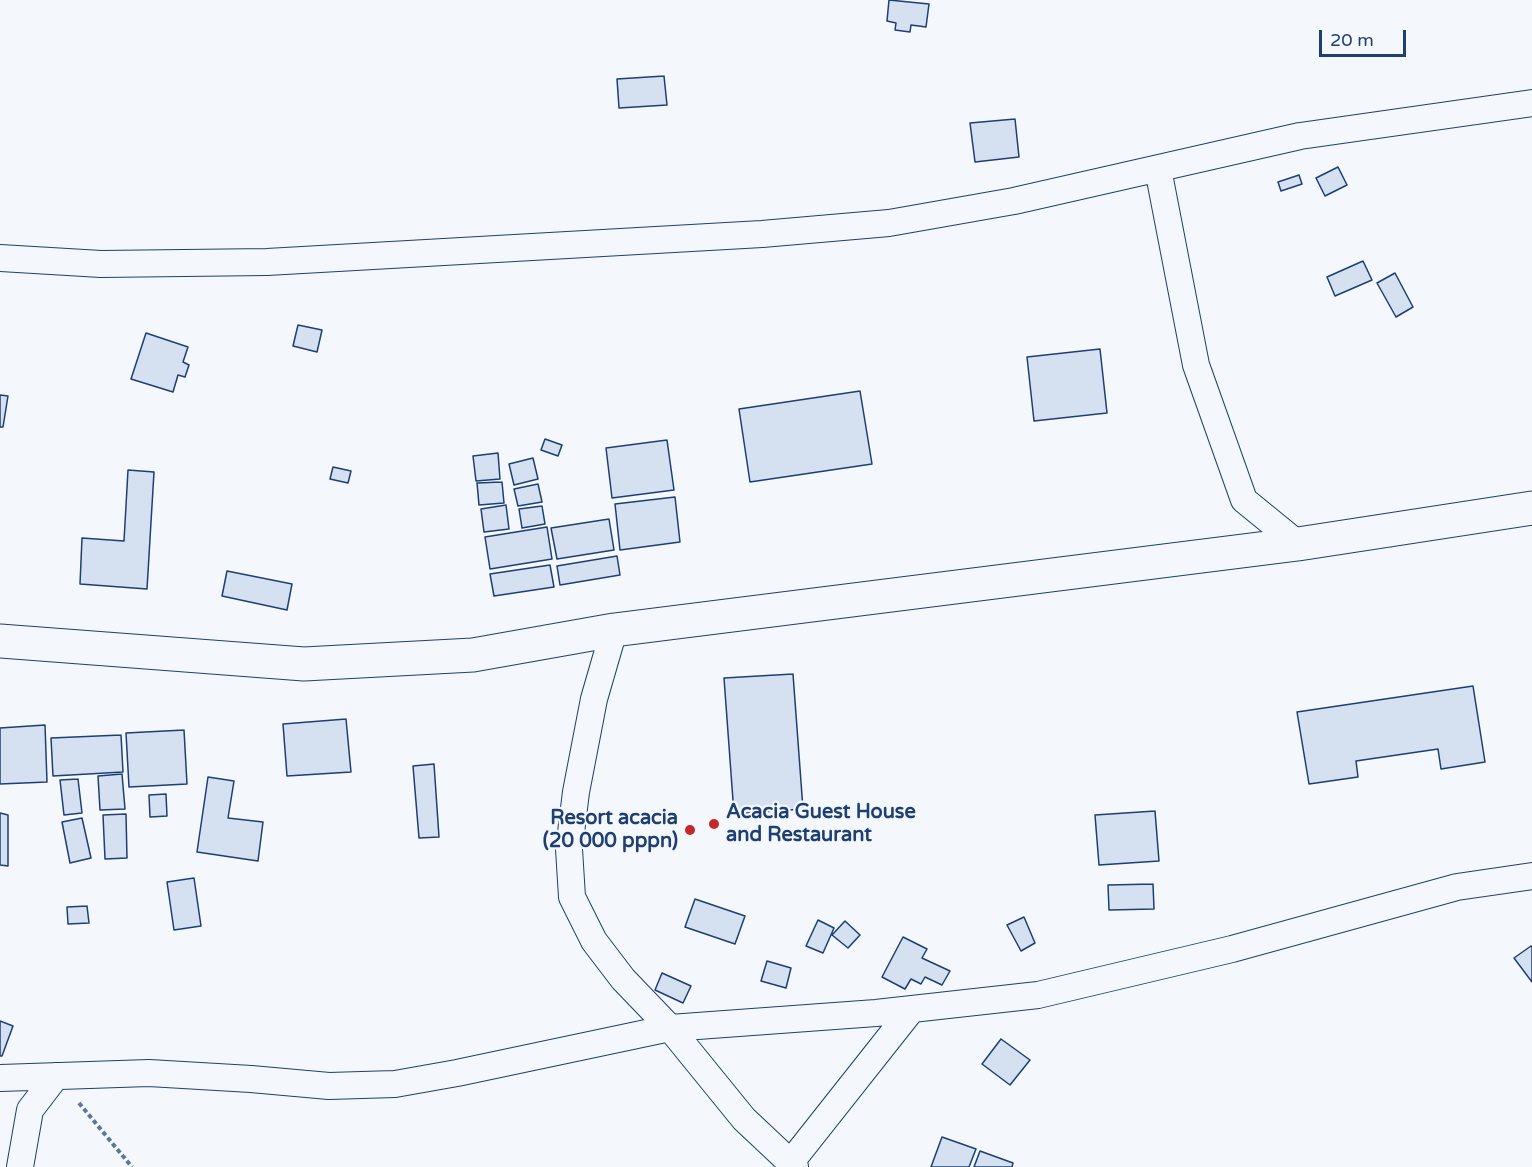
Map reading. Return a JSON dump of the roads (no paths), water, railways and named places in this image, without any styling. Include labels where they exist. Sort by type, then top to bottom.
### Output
[{"type":"main road","points":[[6,645],[304,664],[473,655],[614,630],[1298,544],[1532,508]]},
{"type":"street","points":[[0,258],[101,264],[267,262],[762,234],[889,224],[1014,201],[1300,136],[1532,103]]},
{"type":"street","points":[[1158,169],[1196,365],[1244,500],[1298,544]]},
{"type":"street","points":[[614,630],[594,699],[576,792],[569,849],[572,897],[594,941],[623,979],[670,1028],[744,1119],[793,1164],[912,1009]]},
{"type":"street","points":[[0,1078],[149,1072],[251,1078],[329,1086],[395,1084],[468,1071],[670,1028],[912,1009],[1038,995],[1232,949],[1457,887],[1532,876]]},
{"type":"street","points":[[20,1167],[30,1110],[56,1076]]},
{"type":"place","name":"Acacia Guest House and Restaurant","points":[[714,824]]},
{"type":"place","name":"Resort acacia (20 000 pppn)","points":[[690,830]]}]
